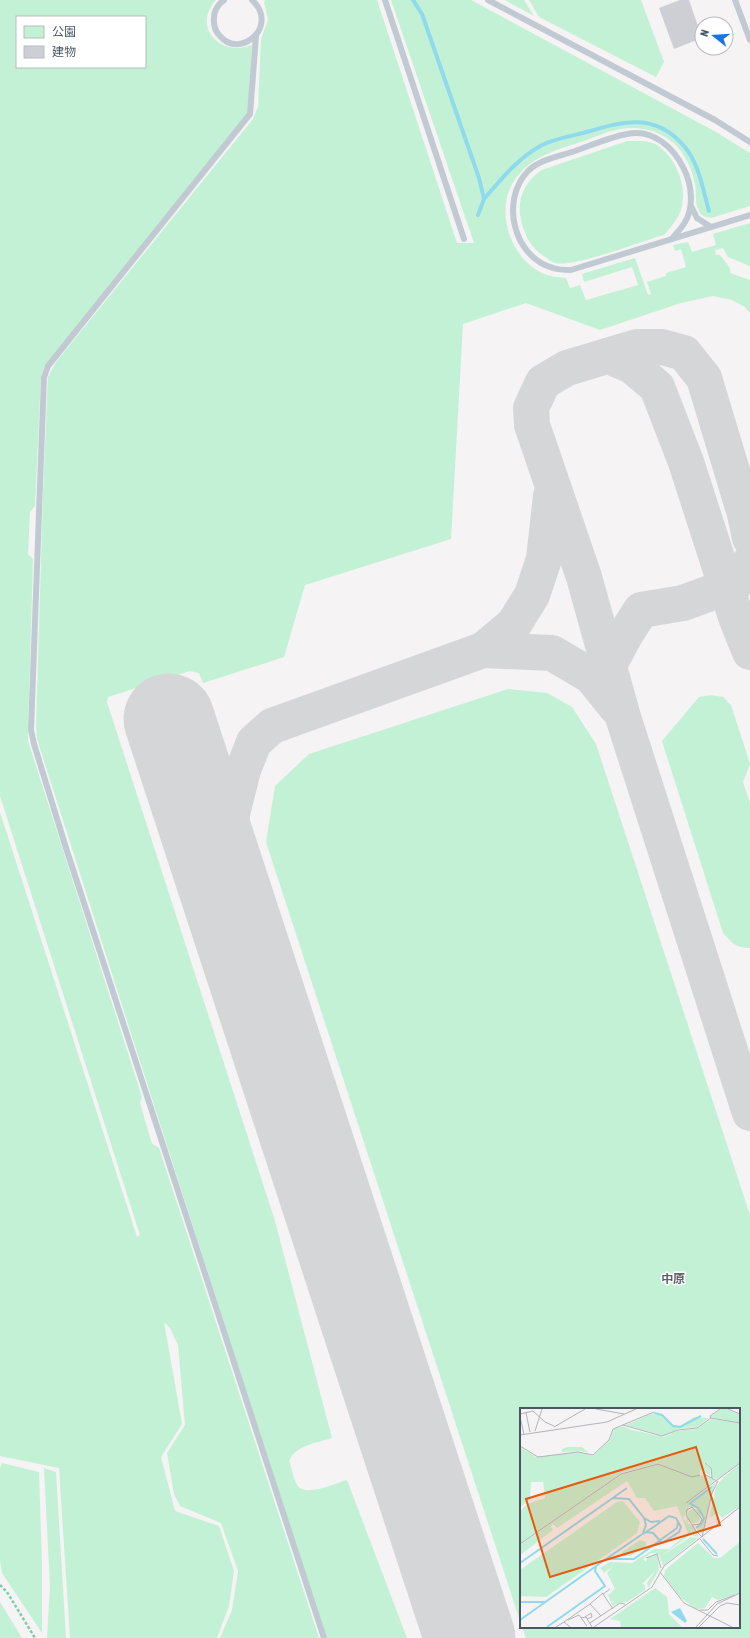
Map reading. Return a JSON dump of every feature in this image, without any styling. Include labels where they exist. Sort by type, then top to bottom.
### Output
[{"type":"lane","points":[[224,0],[216,8],[214,16],[216,32],[221,38],[228,42],[243,43],[256,36]]},
{"type":"lane","points":[[385,0],[464,240]]},
{"type":"lane","points":[[488,0],[715,120],[750,142]]},
{"type":"lane","points":[[735,0],[750,40]]},
{"type":"lane","points":[[255,1],[261,13],[262,21],[256,36],[250,114],[48,366],[44,377],[31,730],[66,848],[324,1638]]},
{"type":"lane","points":[[711,227],[696,218],[691,206],[690,188],[686,172],[678,156],[668,145],[645,134],[628,133],[543,162],[529,170],[520,182],[515,194],[513,210],[514,225],[519,238],[528,252],[539,261],[553,268],[571,270],[672,238],[711,227],[750,215]]},
{"type":"lane","points":[[672,238],[685,223],[691,206]]},
{"type":"path","points":[[0,1585],[7,1592],[34,1638]]},
{"type":"green space","points":[[0,0],[216,0],[209,10],[207,20],[208,29],[213,37],[220,43],[229,47],[240,48],[252,45],[248,109],[246,115],[44,367],[41,375],[35,506],[30,512],[28,554],[33,559],[28,741],[142,1097],[140,1103],[152,1144],[159,1148],[319,1638],[220,1638],[232,1610],[238,1571],[221,1523],[180,1506],[174,1494],[167,1453],[185,1425],[178,1345],[170,1328],[164,1322],[182,1424],[161,1457],[175,1511],[219,1526],[234,1571],[229,1606],[217,1638],[70,1638],[59,1468],[0,1456],[0,812],[137,1237],[140,1235],[0,796]]},
{"type":"green space","points":[[265,0],[377,0],[457,243],[474,243],[391,0],[471,0],[716,132],[750,153],[750,206],[711,218],[702,215],[697,208],[696,187],[689,164],[684,155],[671,141],[654,132],[643,129],[628,128],[605,133],[550,153],[526,167],[511,185],[505,213],[507,228],[512,242],[520,254],[530,265],[542,273],[566,278],[570,288],[580,285],[586,300],[638,285],[632,267],[584,282],[582,274],[635,258],[648,295],[651,294],[647,282],[666,276],[666,273],[686,267],[681,249],[675,251],[673,245],[688,242],[692,252],[716,245],[713,234],[750,223],[750,266],[728,257],[723,248],[715,250],[716,255],[720,255],[730,268],[730,273],[750,280],[750,313],[745,307],[732,300],[713,296],[681,303],[600,330],[526,303],[463,324],[451,539],[305,585],[284,657],[203,683],[199,673],[190,671],[108,697],[107,702],[275,1221],[332,1438],[308,1445],[297,1451],[292,1456],[289,1461],[294,1479],[301,1489],[307,1490],[321,1488],[347,1480],[407,1638],[327,1638],[217,1301],[37,739],[36,726],[43,495],[48,377],[56,362],[253,119],[258,107],[261,39],[268,20],[264,2]]},
{"type":"green space","points":[[505,0],[524,0],[534,16]]},
{"type":"green space","points":[[529,0],[641,0],[664,62],[656,77],[539,17]]},
{"type":"green space","points":[[627,141],[645,141],[655,144],[670,157],[679,175],[683,196],[679,215],[674,223],[664,235],[592,258],[577,262],[564,263],[555,263],[551,261],[536,250],[528,240],[523,228],[520,214],[520,201],[528,183],[542,170]]},
{"type":"green space","points":[[508,689],[547,693],[572,707],[596,744],[750,1215],[750,1638],[526,1638],[522,1628],[740,1628],[740,1408],[520,1408],[520,1621],[266,842],[275,786],[309,754]]},
{"type":"green space","points":[[711,695],[723,697],[731,705],[750,764],[743,782],[750,803],[750,948],[741,947],[735,944],[723,933],[662,741],[699,697]]},
{"type":"green space","points":[[2,1463],[39,1472],[42,1564],[42,1633],[2,1573],[0,1561],[0,1469]]},
{"type":"green space","points":[[44,1468],[56,1472],[66,1638],[47,1638],[50,1586]]},
{"type":"green space","points":[[0,1602],[22,1638],[0,1638]]},
{"type":"building","points":[[680,0],[689,0],[694,16],[694,41],[674,49],[659,8]]},
{"type":"waterway","points":[[413,0],[422,14],[479,178],[484,199],[478,215]]},
{"type":"waterway","points":[[484,199],[503,177],[525,156],[542,145],[557,139],[611,125],[636,122],[661,128],[673,135],[684,146],[697,168],[709,211]]},
{"type":"taxiway","points":[[750,538],[745,514],[704,378],[684,353],[662,347],[637,347],[567,368],[543,382],[531,408],[532,425],[584,577],[623,717],[750,1113]]},
{"type":"taxiway","points":[[608,356],[632,366],[657,387],[686,462],[736,617],[750,652]]},
{"type":"taxiway","points":[[483,650],[514,624],[532,595],[544,559],[551,496]]},
{"type":"taxiway","points":[[608,667],[625,635],[641,610],[683,603],[735,584],[750,562]]},
{"type":"taxiway","points":[[220,874],[224,846],[243,770],[254,742],[272,726],[483,650],[552,653],[591,676],[616,707]]},
{"type":"runway","points":[[169,719],[470,1638]]},
{"type":"district","name":"中原","points":[[673,1279]]}]
